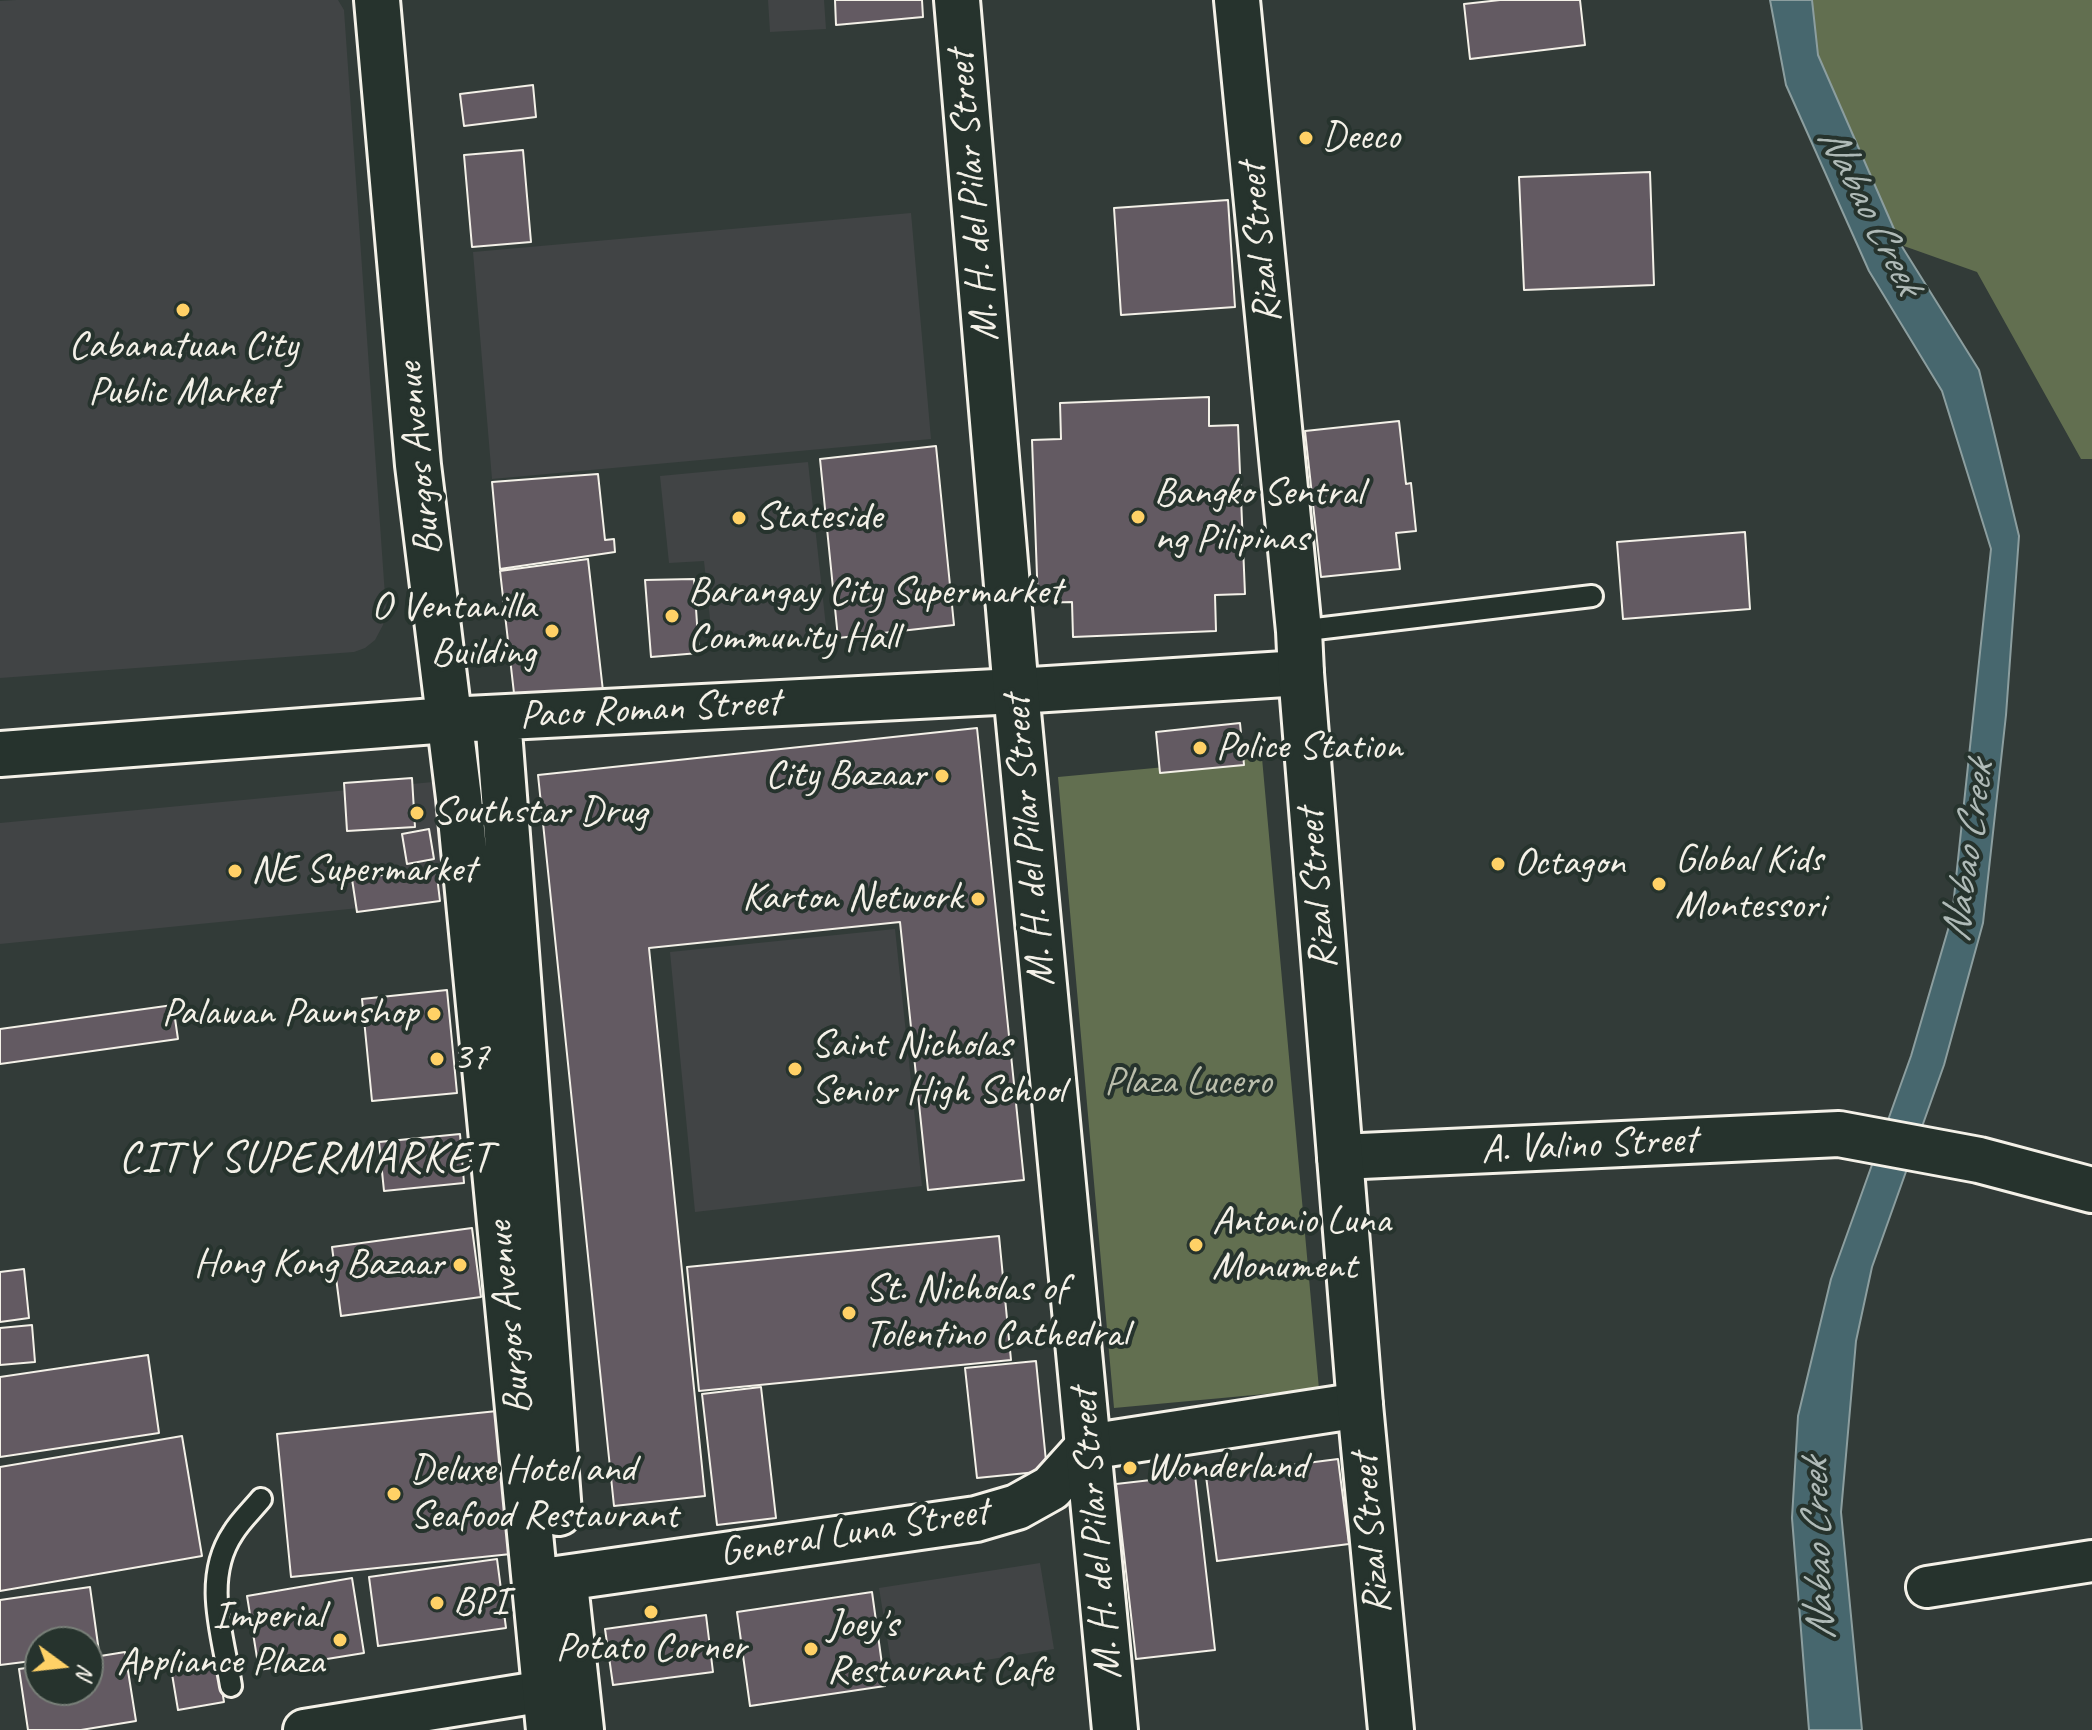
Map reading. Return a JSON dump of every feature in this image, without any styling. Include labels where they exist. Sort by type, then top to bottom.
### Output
[{"type":"street","name":"Burgos Avenue","points":[[377,0],[418,465],[550,1579]]},
{"type":"street","name":"M. H. del Pilar Street","points":[[957,0],[1016,691],[1115,1730]]},
{"type":"street","name":"Rizal Street","points":[[1237,0],[1300,652],[1360,1405],[1391,1730]]},
{"type":"street","name":"Paco Roman Street","points":[[0,754],[448,720],[1016,691],[1300,652]]},
{"type":"street","name":"Burgos Avenue","points":[[498,718],[557,1703],[581,1730]]},
{"type":"street","name":"A. Valino Street","points":[[1340,1157],[1839,1134],[1979,1160],[2092,1190]]},
{"type":"street","points":[[1088,1447],[1360,1405]]},
{"type":"street","name":"General Luna Street","points":[[550,1579],[976,1519],[1017,1507],[1051,1488],[1088,1447]]},
{"type":"street","points":[[1927,1587],[2092,1561]]},
{"type":"street","points":[[304,1730],[557,1703]]},
{"type":"lane","points":[[1300,652],[1592,596]]},
{"type":"lane","points":[[231,1686],[215,1585],[220,1559],[232,1533],[261,1499]]},
{"type":"shaded area","name":"Cabanatuan City Public Market","points":[[338,0],[344,10],[386,610],[375,640],[365,648],[354,652],[0,678],[0,1]]},
{"type":"shaded area","points":[[768,0],[824,0],[826,29],[770,32]]},
{"type":"shaded area","points":[[911,213],[931,439],[492,479],[473,252]]},
{"type":"shaded area","name":"Stateside","points":[[808,462],[827,636],[713,648],[704,561],[669,563],[660,476]]},
{"type":"shaded area","points":[[433,782],[449,899],[0,944],[0,823]]},
{"type":"shaded area","name":"Saint Nicholas Senior High School","points":[[895,929],[922,1186],[695,1212],[670,952]]},
{"type":"shaded area","points":[[1040,1563],[1054,1649],[893,1675],[879,1588]]},
{"type":"green space","points":[[1812,0],[2092,0],[2092,459],[2081,459],[1977,272],[1901,245],[1818,55]]},
{"type":"green space","name":"Plaza Lucero","points":[[1262,758],[1319,1389],[1114,1408],[1058,777]]},
{"type":"water","name":"Nabao Creek","points":[[1770,0],[1812,0],[1818,55],[1901,245],[1979,370],[2019,536],[2006,715],[1983,923],[1944,1065],[1872,1267],[1856,1341],[1841,1512],[1862,1730],[1809,1730],[1792,1518],[1798,1416],[1831,1279],[1911,1056],[1952,916],[1991,549],[1942,391],[1869,271],[1786,85]]},
{"type":"building","points":[[835,0],[922,0],[923,17],[836,25]]},
{"type":"building","points":[[1500,0],[1580,0],[1585,45],[1470,59],[1464,4]]},
{"type":"building","points":[[533,85],[536,117],[464,126],[460,94]]},
{"type":"building","points":[[523,150],[531,242],[472,247],[464,155]]},
{"type":"building","points":[[1650,172],[1654,285],[1524,290],[1519,177]]},
{"type":"building","points":[[1228,200],[1235,307],[1121,315],[1114,208]]},
{"type":"building","name":"Bangko Sentral ng Pilipinas","points":[[1209,397],[1209,426],[1238,425],[1245,594],[1215,595],[1216,631],[1073,637],[1072,602],[1038,603],[1032,440],[1061,439],[1060,403]]},
{"type":"building","points":[[1399,421],[1406,484],[1411,483],[1416,531],[1396,533],[1400,569],[1321,577],[1305,431]]},
{"type":"building","points":[[936,446],[954,625],[838,638],[820,459]]},
{"type":"building","points":[[598,474],[605,540],[614,539],[615,552],[500,569],[492,482]]},
{"type":"building","points":[[1745,532],[1750,609],[1623,619],[1617,542]]},
{"type":"building","name":"O Ventanilla Building","points":[[588,559],[603,691],[515,702],[500,571]]},
{"type":"building","name":"Barangay City Supermarket Community Hall","points":[[694,579],[699,653],[651,657],[645,580]]},
{"type":"building","name":"Police Station","points":[[1240,723],[1244,765],[1160,773],[1156,732]]},
{"type":"building","points":[[977,728],[1024,1180],[928,1190],[900,922],[649,948],[705,1496],[614,1506],[538,775]]},
{"type":"building","points":[[412,778],[415,827],[347,831],[344,783]]},
{"type":"building","points":[[429,829],[434,859],[407,864],[402,834]]},
{"type":"building","points":[[436,868],[440,901],[357,912],[352,879]]},
{"type":"building","points":[[447,990],[457,1093],[372,1101],[362,999]]},
{"type":"building","points":[[173,1005],[178,1039],[0,1064],[0,1029]]},
{"type":"building","points":[[460,1134],[464,1183],[384,1191],[379,1142]]},
{"type":"building","points":[[472,1228],[481,1297],[341,1316],[332,1247]]},
{"type":"building","name":"St. Nicholas of Tolentino Cathedral","points":[[999,1236],[1011,1360],[699,1391],[687,1267]]},
{"type":"building","points":[[24,1269],[29,1318],[0,1322],[0,1272]]},
{"type":"building","points":[[32,1325],[35,1362],[0,1365],[0,1328]]},
{"type":"building","points":[[148,1355],[159,1433],[0,1457],[0,1377]]},
{"type":"building","points":[[1036,1361],[1047,1471],[977,1478],[965,1368]]},
{"type":"building","points":[[761,1387],[776,1518],[717,1525],[702,1394]]},
{"type":"building","name":"Deluxe Hotel and Seafood Restaurant","points":[[497,1411],[511,1554],[291,1577],[277,1434]]},
{"type":"building","points":[[182,1436],[202,1556],[0,1591],[0,1467]]},
{"type":"building","points":[[1338,1459],[1349,1544],[1217,1561],[1206,1476]]},
{"type":"building","points":[[1195,1475],[1215,1650],[1136,1659],[1116,1484]]},
{"type":"building","name":"BPI","points":[[497,1559],[506,1628],[378,1646],[369,1577]]},
{"type":"building","points":[[352,1578],[364,1653],[259,1670],[247,1596]]},
{"type":"building","points":[[90,1587],[95,1626],[24,1626],[24,1662],[0,1665],[0,1600]]},
{"type":"building","name":"Joey's Restaurant Cafe","points":[[872,1592],[885,1686],[750,1706],[737,1612]]},
{"type":"building","points":[[706,1615],[713,1672],[613,1685],[605,1629]]},
{"type":"building","points":[[125,1652],[136,1721],[81,1730],[28,1730],[24,1706],[104,1706],[104,1655]]},
{"type":"building","points":[[218,1665],[224,1702],[178,1710],[172,1674]]},
{"type":"building","points":[[24,1668],[24,1703],[19,1669]]},
{"type":"place","name":"Deeco","points":[[1306,138]]},
{"type":"place","name":"Cabanatuan City Public Market","points":[[183,310]]},
{"type":"place","name":"Bangko Sentral ng Pilipinas","points":[[1138,517]]},
{"type":"place","name":"Stateside","points":[[739,518]]},
{"type":"place","name":"Barangay City Supermarket Community Hall","points":[[672,616]]},
{"type":"place","name":"O Ventanilla Building","points":[[552,631]]},
{"type":"place","name":"Police Station","points":[[1200,748]]},
{"type":"place","name":"City Bazaar","points":[[942,776]]},
{"type":"place","name":"Southstar Drug","points":[[417,813]]},
{"type":"place","name":"Octagon","points":[[1498,864]]},
{"type":"place","name":"NE Supermarket","points":[[235,871]]},
{"type":"place","name":"Global Kids Montessori","points":[[1659,884]]},
{"type":"place","name":"Karton Network","points":[[978,899]]},
{"type":"place","name":"Palawan Pawnshop","points":[[434,1014]]},
{"type":"place","name":"37","points":[[437,1059]]},
{"type":"place","name":"Saint Nicholas Senior High School","points":[[795,1069]]},
{"type":"place","name":"Antonio Luna Monument","points":[[1196,1245]]},
{"type":"place","name":"Hong Kong Bazaar","points":[[460,1265]]},
{"type":"place","name":"St. Nicholas of Tolentino Cathedral","points":[[849,1313]]},
{"type":"place","name":"Wonderland","points":[[1130,1468]]},
{"type":"place","name":"Deluxe Hotel and Seafood Restaurant","points":[[394,1494]]},
{"type":"place","name":"BPI","points":[[437,1603]]},
{"type":"place","name":"Potato Corner","points":[[651,1612]]},
{"type":"place","name":"Imperial Appliance Plaza","points":[[340,1640]]},
{"type":"place","name":"Joey's Restaurant Cafe","points":[[811,1649]]},
{"type":"district","name":"CITY SUPERMARKET","points":[[306,1159]]}]
